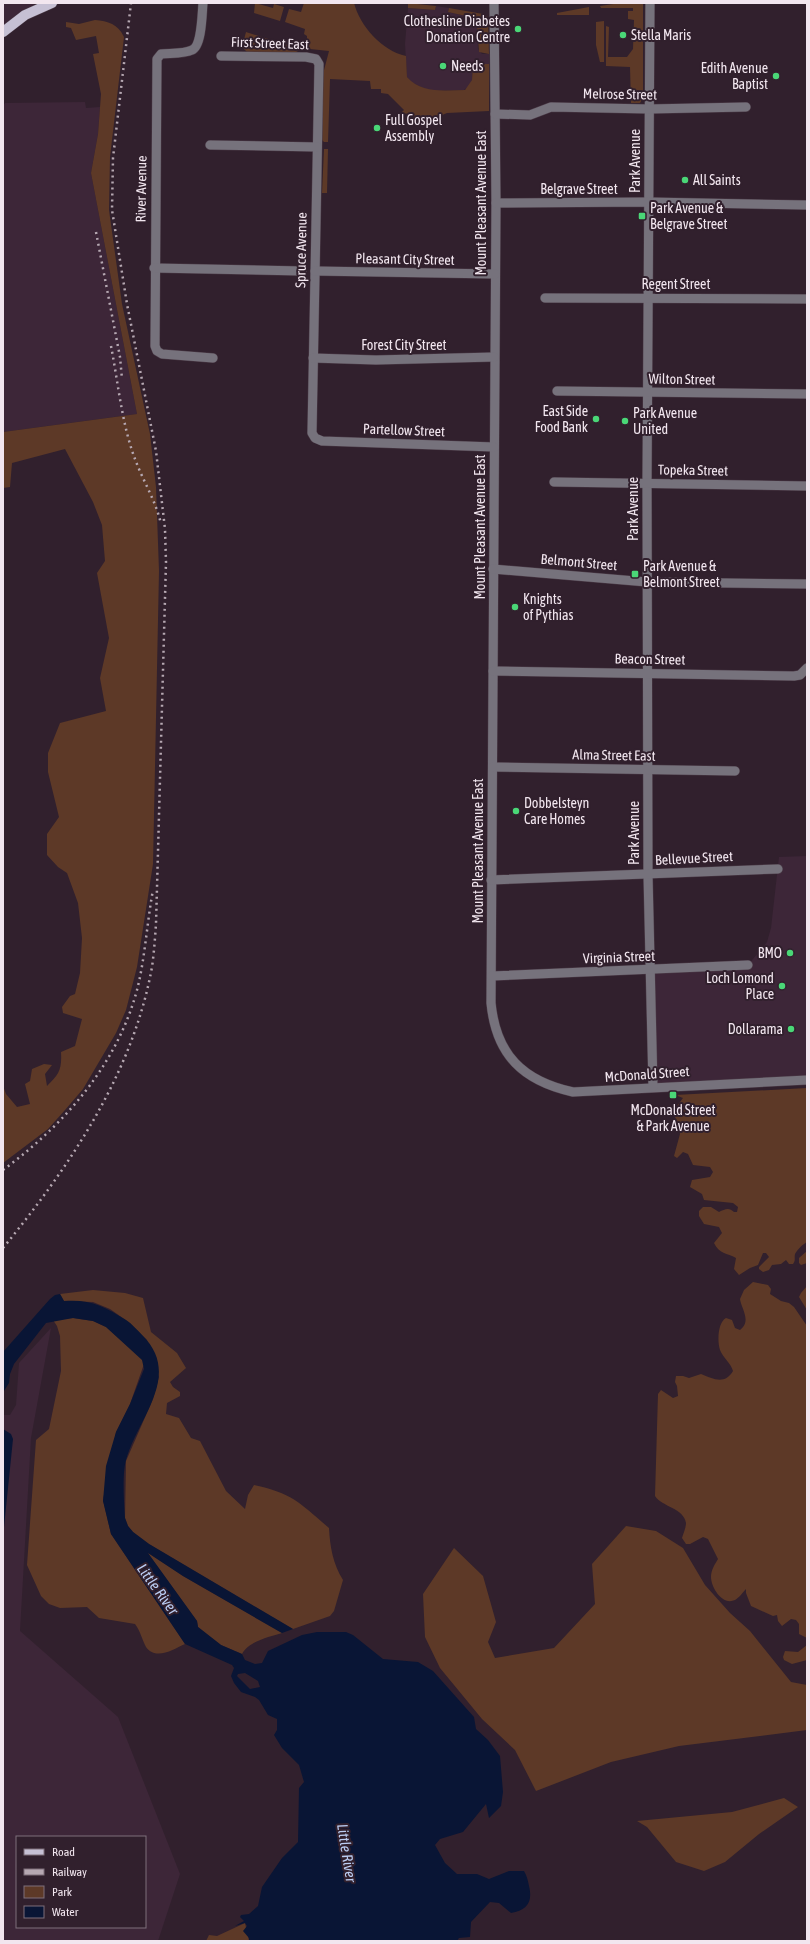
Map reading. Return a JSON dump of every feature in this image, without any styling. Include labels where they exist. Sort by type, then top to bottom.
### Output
[{"type":"main road","points":[[3,32],[25,15],[52,3]]},
{"type":"street","name":"River Avenue","points":[[203,3],[199,40],[195,48],[190,51],[161,54],[157,59],[154,268],[155,346],[157,351],[162,354],[213,358]]},
{"type":"street","name":"Mount Pleasant Avenue East","points":[[494,3],[496,203],[491,1003],[495,1029],[504,1049]]},
{"type":"street","name":"Park Avenue","points":[[650,3],[647,392],[648,875],[649,970],[653,1087]]},
{"type":"street","name":"First Street East","points":[[221,56],[306,57],[313,58],[318,61]]},
{"type":"street","name":"Spruce Avenue","points":[[315,438],[312,433],[318,61]]},
{"type":"street","name":"Melrose Street","points":[[495,114],[530,114],[551,108],[649,109],[746,107]]},
{"type":"street","points":[[210,145],[317,147]]},
{"type":"street","name":"Belgrave Street","points":[[496,203],[649,202],[807,205]]},
{"type":"street","points":[[154,268],[302,271]]},
{"type":"street","name":"Pleasant City Street","points":[[315,271],[495,274]]},
{"type":"street","name":"Regent Street","points":[[544,298],[807,299]]},
{"type":"street","name":"Forest City Street","points":[[313,358],[376,360],[494,357]]},
{"type":"street","name":"Wilton Street","points":[[557,391],[807,394]]},
{"type":"street","name":"Partellow Street","points":[[315,438],[322,441],[494,447]]},
{"type":"street","name":"Topeka Street","points":[[554,482],[807,486]]},
{"type":"street","name":"Belmont Street","points":[[493,569],[648,582],[807,584]]},
{"type":"street","name":"Beacon Street","points":[[493,671],[794,676],[806,669]]},
{"type":"street","name":"Alma Street East","points":[[493,767],[735,771]]},
{"type":"street","name":"Bellevue Street","points":[[491,880],[648,875],[778,868]]},
{"type":"street","name":"Virginia Street","points":[[492,976],[748,965]]},
{"type":"street","name":"McDonald Street","points":[[504,1049],[519,1068],[529,1076],[562,1090],[573,1092],[807,1080]]},
{"type":"shaded area","points":[[3,3],[36,3],[13,19],[3,30]]},
{"type":"shaded area","name":"Needs","points":[[436,6],[449,8],[448,12],[466,16],[477,25],[478,49],[482,54],[489,54],[489,64],[473,64],[472,80],[469,86],[464,90],[429,91],[411,82],[407,77],[405,44],[408,8],[435,10]]},
{"type":"shaded area","points":[[85,102],[86,108],[100,107],[98,134],[91,173],[137,414],[3,432],[3,106],[5,103]]},
{"type":"shaded area","points":[[807,856],[807,1080],[653,1087],[649,970],[748,965],[767,942],[771,928],[779,857]]},
{"type":"shaded area","points":[[51,1328],[31,1438],[20,1631],[118,1717],[180,1874],[158,1941],[3,1941],[3,1415],[10,1415],[16,1405],[19,1363]]},
{"type":"green space","points":[[255,3],[273,8],[274,4],[284,7],[280,21],[254,13]]},
{"type":"green space","points":[[304,3],[354,3],[361,20],[373,36],[389,49],[406,56],[407,77],[419,86],[426,89],[465,90],[472,80],[473,64],[489,64],[489,111],[447,113],[430,120],[419,115],[413,121],[406,113],[404,115],[402,112],[404,110],[388,94],[381,93],[381,89],[371,89],[370,81],[330,79],[328,142],[324,142],[322,140],[323,74],[329,51],[310,49],[307,44],[307,36],[304,34],[305,29],[285,22],[289,9],[301,12]]},
{"type":"green space","points":[[408,3],[436,6],[435,10],[408,8]]},
{"type":"green space","points":[[620,3],[643,3],[643,98],[640,103],[631,103],[630,67],[606,66],[606,26],[609,27],[608,57],[627,57],[633,49],[634,20],[628,19],[628,11],[633,11],[633,8],[601,8],[600,6]]},
{"type":"green space","points":[[589,7],[589,15],[557,15],[557,13]]},
{"type":"green space","points":[[449,8],[483,14],[488,17],[489,54],[479,52],[477,25],[466,16],[448,12]]},
{"type":"green space","points":[[95,20],[104,21],[116,26],[124,37],[110,157],[109,210],[122,304],[150,434],[156,487],[159,571],[153,864],[137,967],[126,1010],[116,1033],[83,1089],[65,1110],[48,1129],[3,1163],[3,1086],[6,1094],[17,1107],[30,1104],[25,1084],[30,1081],[32,1069],[44,1064],[52,1065],[45,1074],[47,1086],[59,1071],[61,1052],[75,1046],[82,1019],[63,1013],[62,1007],[70,996],[75,994],[80,973],[82,938],[78,903],[67,873],[58,867],[47,855],[47,834],[59,817],[48,772],[48,753],[60,723],[106,711],[100,678],[109,638],[97,573],[105,561],[102,525],[93,502],[65,449],[12,463],[10,487],[3,488],[3,432],[137,414],[91,173],[98,134],[101,94],[93,54],[99,53],[96,36],[76,40],[71,28],[66,27],[66,22],[79,24]]},
{"type":"green space","points":[[604,21],[604,62],[600,62],[596,45],[596,22]]},
{"type":"green space","points":[[246,32],[294,47],[297,41],[300,45],[300,50],[296,52],[247,52],[242,47]]},
{"type":"green space","points":[[324,149],[328,149],[327,193],[322,193]]},
{"type":"green space","points":[[807,1088],[807,1242],[796,1252],[793,1264],[789,1264],[786,1260],[781,1264],[772,1265],[769,1270],[763,1272],[759,1269],[759,1267],[769,1257],[766,1253],[763,1253],[758,1265],[739,1275],[734,1269],[736,1258],[718,1249],[714,1243],[722,1233],[719,1227],[704,1224],[699,1216],[699,1211],[703,1207],[711,1207],[719,1212],[730,1209],[737,1212],[738,1207],[733,1203],[704,1200],[702,1194],[690,1187],[692,1180],[710,1177],[713,1172],[710,1167],[693,1165],[688,1154],[683,1152],[677,1158],[674,1156],[680,1134],[674,1113],[683,1098],[675,1095]]},
{"type":"green space","points":[[807,1251],[807,1263],[801,1265],[799,1263],[799,1258]]},
{"type":"green space","points":[[753,1282],[768,1285],[771,1289],[770,1294],[794,1307],[807,1326],[807,1638],[799,1634],[799,1624],[796,1620],[791,1619],[782,1626],[778,1621],[777,1615],[773,1616],[751,1606],[746,1589],[735,1600],[730,1601],[722,1598],[715,1590],[711,1581],[713,1567],[718,1559],[708,1539],[703,1537],[690,1544],[686,1544],[682,1538],[686,1525],[684,1518],[677,1511],[658,1500],[655,1496],[658,1394],[661,1390],[673,1398],[678,1396],[675,1382],[676,1376],[689,1378],[701,1374],[718,1380],[726,1378],[730,1375],[733,1371],[732,1368],[721,1353],[719,1346],[718,1337],[721,1323],[726,1318],[732,1320],[735,1328],[740,1330],[746,1319],[740,1299],[744,1290]]},
{"type":"green space","points":[[807,1286],[807,1310],[799,1297]]},
{"type":"green space","points":[[93,1290],[125,1293],[143,1298],[151,1332],[177,1353],[186,1368],[170,1382],[173,1387],[180,1392],[180,1396],[167,1403],[166,1414],[179,1418],[191,1438],[200,1441],[226,1491],[245,1509],[248,1495],[254,1485],[267,1488],[295,1500],[329,1528],[333,1555],[343,1580],[334,1611],[330,1616],[293,1629],[149,1544],[133,1532],[128,1526],[125,1518],[126,1461],[153,1399],[159,1377],[147,1340],[130,1323],[110,1309],[93,1302],[64,1301],[60,1294]]},
{"type":"green space","points":[[73,1318],[93,1321],[106,1327],[142,1359],[144,1364],[130,1404],[116,1432],[103,1500],[111,1534],[185,1644],[165,1653],[160,1654],[150,1651],[146,1647],[135,1624],[99,1618],[87,1607],[60,1608],[49,1604],[41,1596],[27,1565],[36,1440],[49,1429],[61,1371],[60,1336],[57,1326],[53,1320]]},
{"type":"green space","points":[[626,1526],[656,1531],[683,1548],[705,1585],[730,1613],[750,1631],[791,1682],[807,1685],[807,1730],[679,1746],[611,1762],[536,1791],[515,1750],[482,1719],[440,1668],[425,1637],[423,1594],[454,1548],[483,1576],[496,1622],[488,1642],[495,1658],[554,1648],[595,1604],[592,1564]]},
{"type":"green space","points":[[147,1552],[183,1576],[282,1633],[254,1643],[242,1654],[221,1645],[198,1627],[197,1621]]},
{"type":"green space","points":[[807,1645],[807,1660],[792,1664],[784,1660],[783,1657],[785,1651],[798,1652]]},
{"type":"green space","points":[[784,1798],[798,1807],[759,1834],[725,1862],[704,1871],[676,1862],[647,1827],[637,1821],[732,1812]]},
{"type":"green space","points":[[245,1923],[249,1941],[206,1941],[209,1935],[217,1936]]},
{"type":"water","name":"Little River","points":[[60,1294],[64,1301],[89,1302],[104,1307],[132,1325],[154,1350],[158,1366],[158,1381],[154,1397],[132,1444],[125,1466],[124,1505],[125,1518],[128,1526],[133,1532],[149,1544],[293,1629],[282,1633],[183,1576],[148,1553],[197,1621],[198,1627],[221,1645],[242,1654],[245,1660],[255,1664],[262,1663],[268,1651],[302,1635],[317,1632],[346,1632],[353,1635],[383,1659],[418,1662],[433,1671],[474,1717],[476,1729],[488,1740],[500,1756],[503,1792],[501,1806],[489,1818],[486,1804],[463,1832],[440,1839],[435,1845],[445,1863],[457,1874],[477,1874],[489,1879],[509,1871],[524,1871],[530,1892],[528,1904],[525,1907],[517,1912],[511,1913],[499,1903],[490,1902],[471,1922],[470,1937],[459,1938],[457,1941],[249,1941],[249,1938],[243,1931],[247,1926],[245,1923],[235,1926],[244,1921],[240,1917],[241,1915],[249,1914],[258,1906],[262,1887],[282,1858],[298,1842],[299,1788],[304,1782],[299,1765],[282,1748],[274,1735],[277,1730],[277,1719],[268,1715],[259,1700],[255,1697],[241,1692],[231,1676],[234,1668],[232,1665],[185,1644],[111,1534],[103,1501],[106,1466],[116,1432],[130,1404],[144,1369],[142,1360],[106,1327],[93,1321],[73,1318],[46,1323],[14,1364],[10,1374],[9,1383],[4,1391],[3,1400],[3,1352],[55,1295]],"holes":[[[245,1673],[258,1681],[260,1687],[250,1689],[237,1676],[238,1674]]]},
{"type":"water","points":[[3,1429],[11,1434],[13,1439],[3,1537]]},
{"type":"railway","points":[[3,1248],[52,1184],[75,1151],[96,1116],[114,1081],[130,1044],[143,1006],[152,967],[156,924],[166,562],[165,529],[156,451],[127,304],[112,210],[113,158],[131,3]]},
{"type":"railway","points":[[96,232],[120,357],[122,379]]},
{"type":"railway","points":[[111,346],[127,432],[138,467],[156,507],[161,524]]},
{"type":"railway","points":[[3,1170],[47,1133],[67,1113],[102,1068],[116,1043],[128,1017],[137,990],[153,890]]},
{"type":"place","name":"Clothesline Diabetes Donation Centre","points":[[518,29]]},
{"type":"place","name":"Stella Maris","points":[[623,35]]},
{"type":"place","name":"Needs","points":[[443,66]]},
{"type":"place","name":"Edith Avenue Baptist","points":[[776,76]]},
{"type":"place","name":"Full Gospel Assembly","points":[[377,128]]},
{"type":"place","name":"All Saints","points":[[685,180]]},
{"type":"place","name":"Park Avenue & Belgrave Street","points":[[642,216]]},
{"type":"place","name":"East Side Food Bank","points":[[596,419]]},
{"type":"place","name":"Park Avenue United","points":[[625,421]]},
{"type":"place","name":"Park Avenue & Belmont Street","points":[[635,574]]},
{"type":"place","name":"Knights of Pythias","points":[[515,607]]},
{"type":"place","name":"Dobbelsteyn Care Homes","points":[[516,811]]},
{"type":"place","name":"BMO","points":[[790,953]]},
{"type":"place","name":"Loch Lomond Place","points":[[782,986]]},
{"type":"place","name":"Dollarama","points":[[791,1029]]},
{"type":"place","name":"McDonald Street & Park Avenue","points":[[673,1095]]}]
